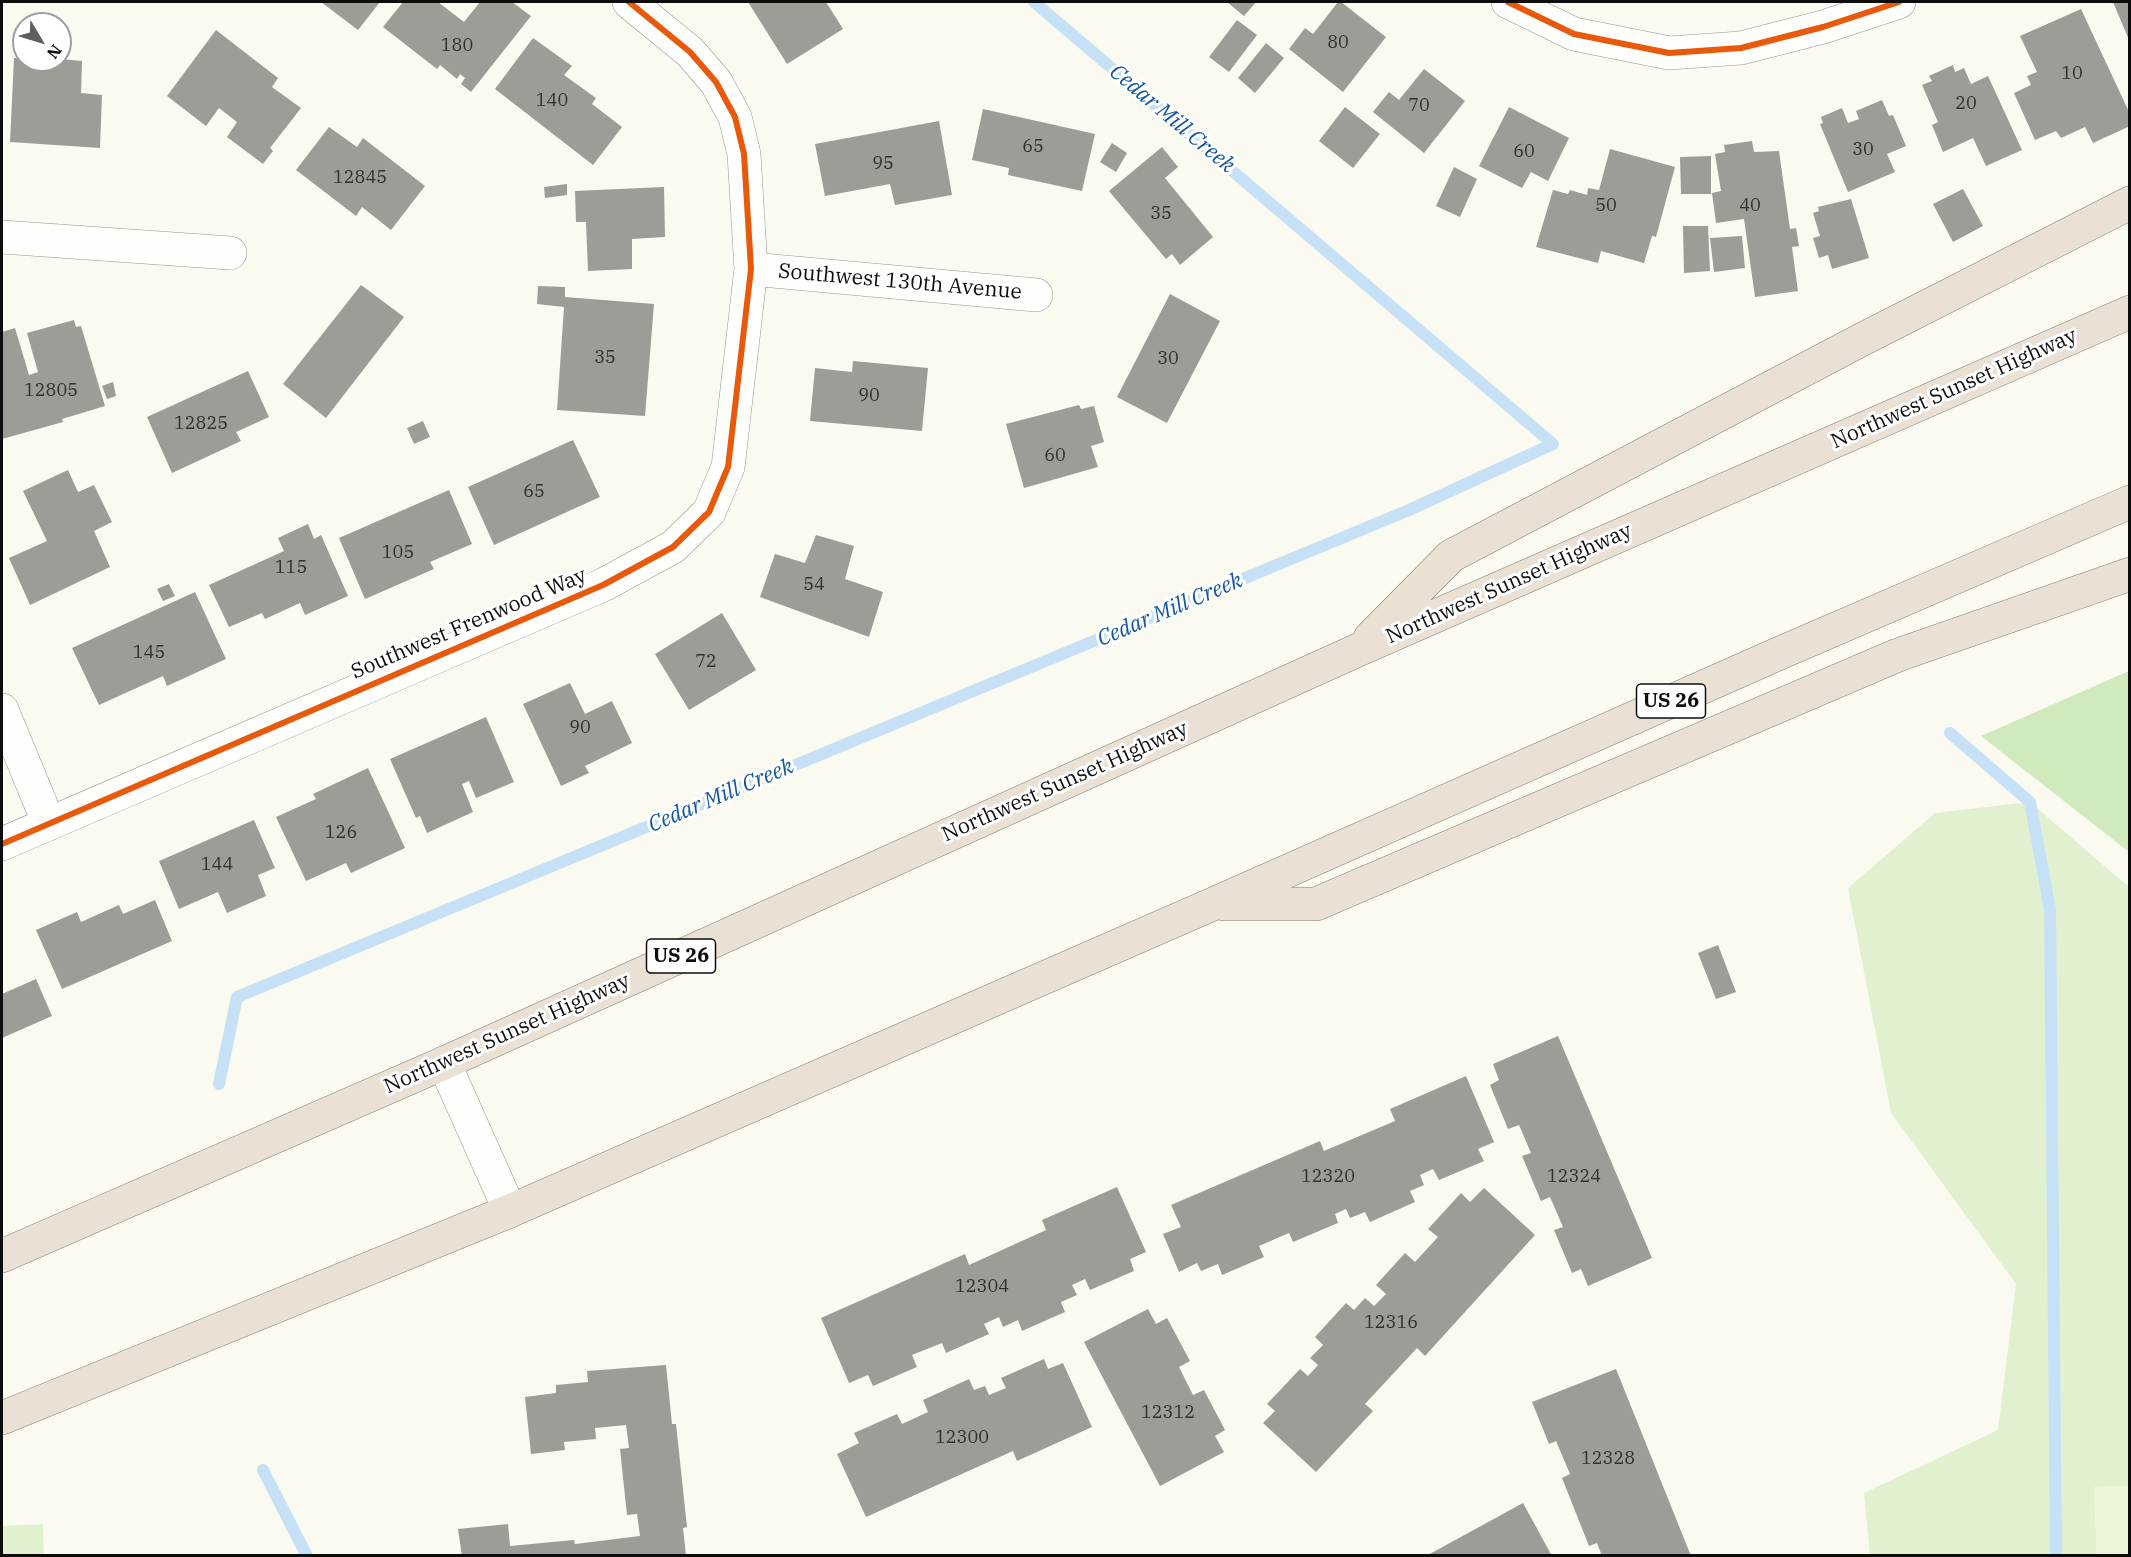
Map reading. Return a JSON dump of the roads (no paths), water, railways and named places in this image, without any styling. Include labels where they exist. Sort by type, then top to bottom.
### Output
[{"type":"highway","points":[[1358,650],[1451,556],[1861,340],[2130,203]]},
{"type":"highway","name":"Northwest Sunset Highway","points":[[2,1256],[444,1063],[1358,650],[2130,312]]},
{"type":"highway","name":"US 26","points":[[2,1418],[510,1211],[1780,653],[2130,502]]},
{"type":"highway","points":[[1213,904],[1316,904],[1898,655],[2130,574]]},
{"type":"street","name":"Southwest 130th Avenue","points":[[629,2],[690,52],[716,82],[735,117],[744,154],[751,269],[1036,295]]},
{"type":"street","points":[[1508,2],[1574,34],[1669,53],[1741,48],[1823,27],[1899,2]]},
{"type":"street","points":[[2,237],[230,253]]},
{"type":"street","name":"Southwest Frenwood Way","points":[[2,844],[603,585],[673,547],[709,512],[728,468],[751,269]]},
{"type":"street","points":[[2,710],[49,824]]},
{"type":"street","points":[[444,1063],[510,1211]]},
{"type":"waterway","name":"Cedar Mill Creek","points":[[219,1084],[237,997],[1409,510],[1553,444],[1034,2]]},
{"type":"waterway","points":[[1950,733],[2030,802],[2050,909],[2056,1556]]},
{"type":"waterway","name":"Cedar Mill Creek","points":[[263,1470],[307,1556]]}]
